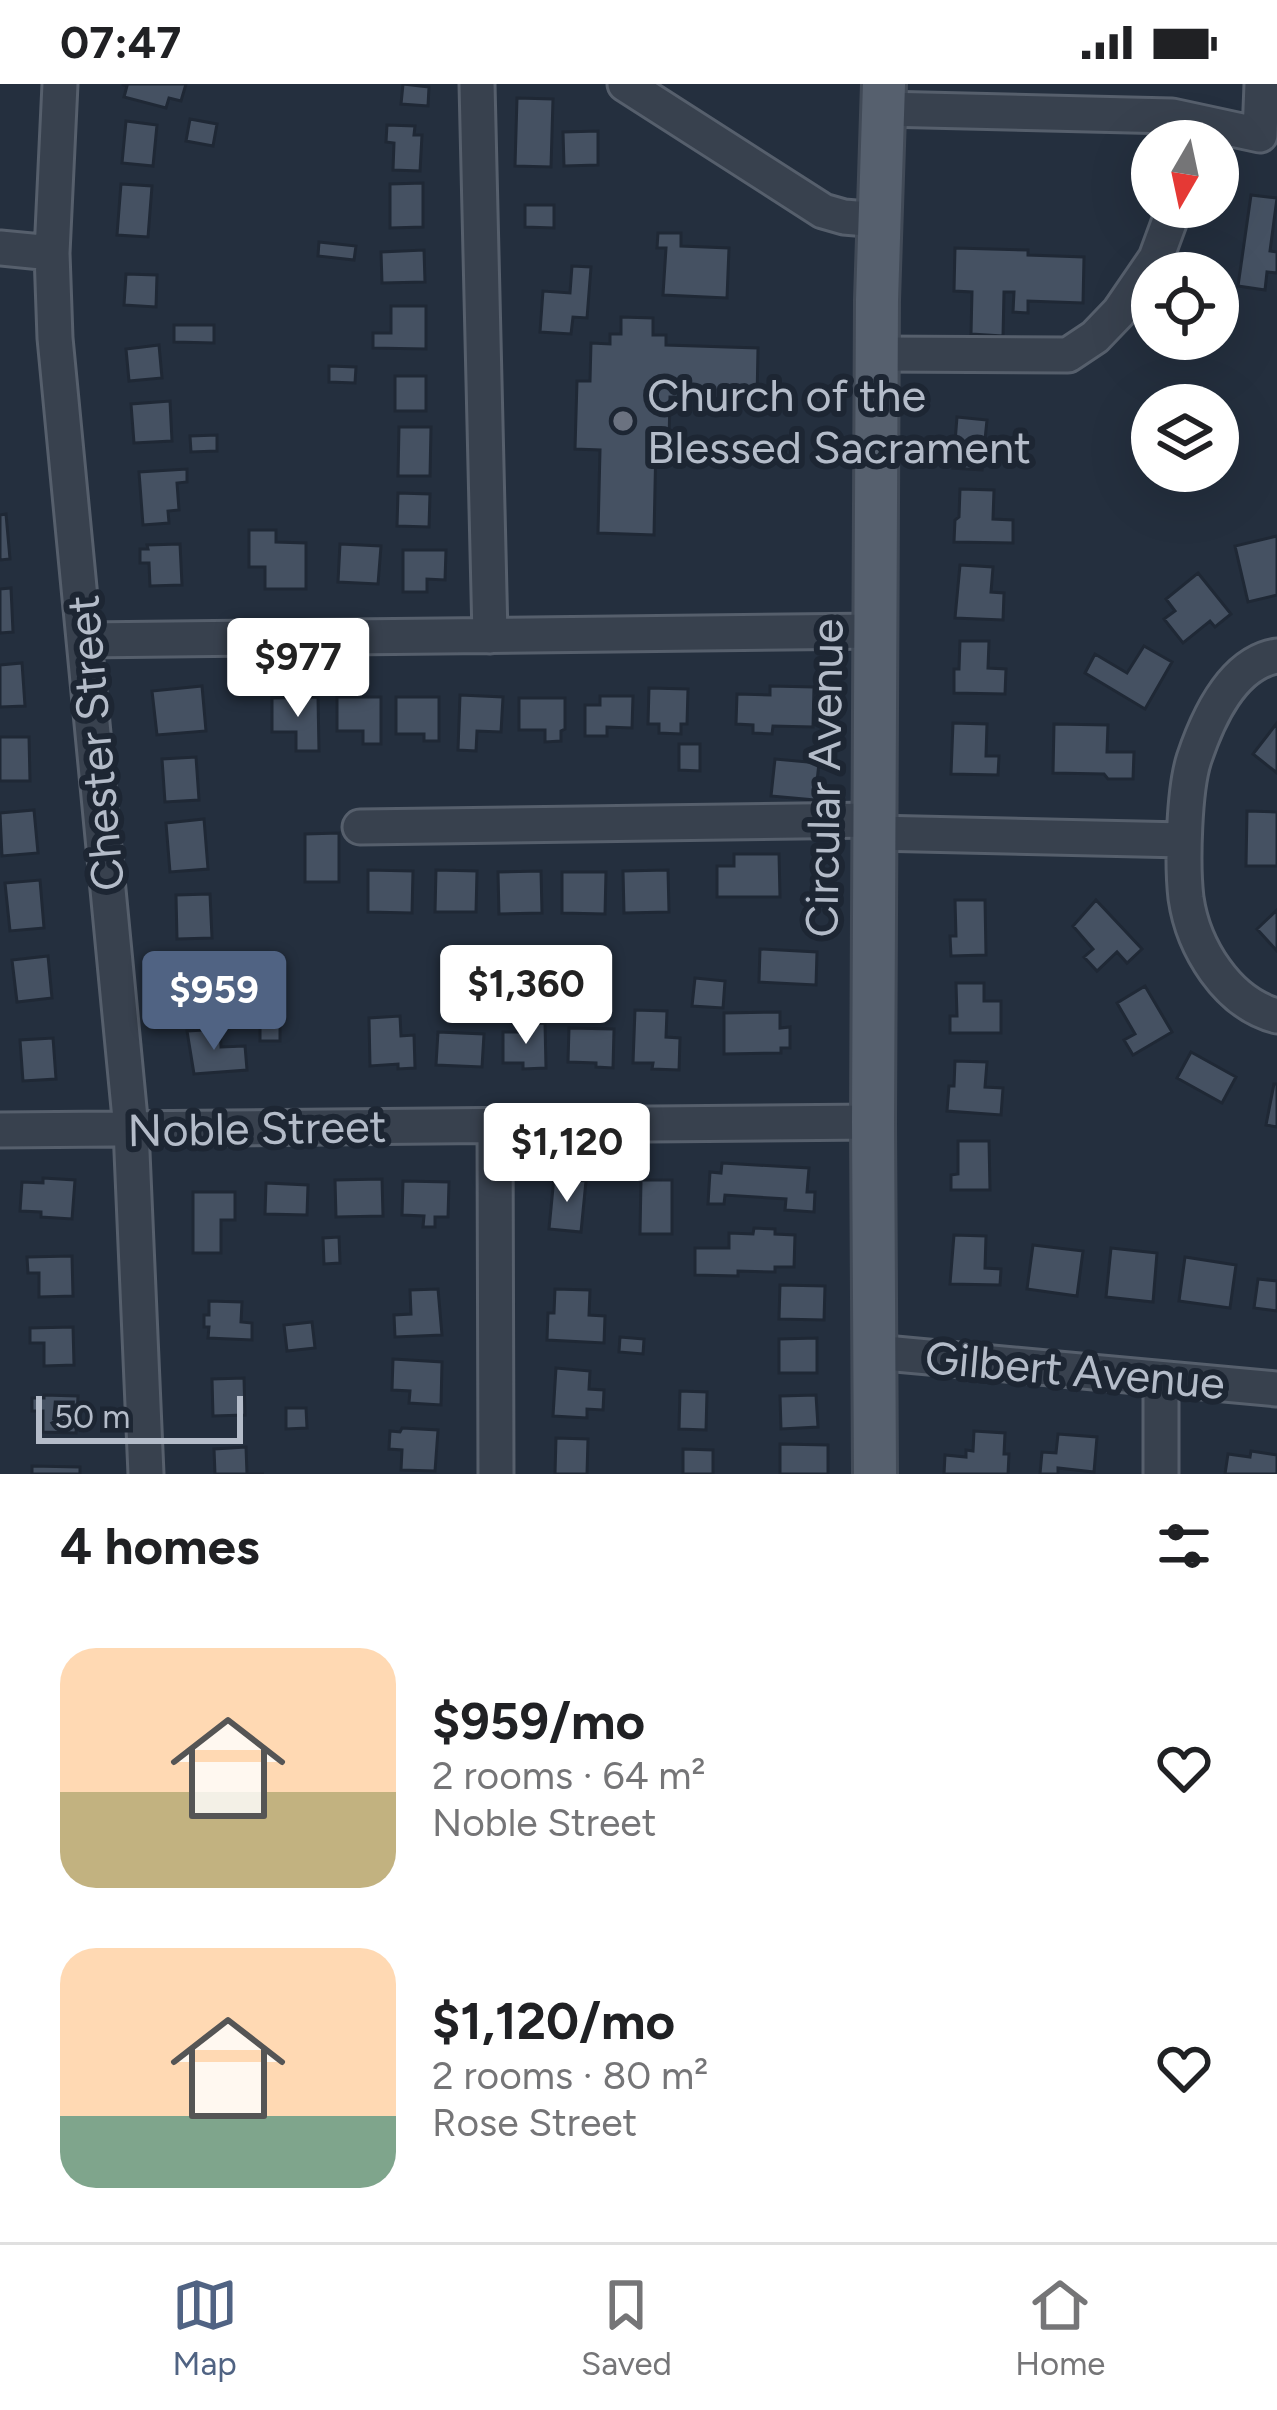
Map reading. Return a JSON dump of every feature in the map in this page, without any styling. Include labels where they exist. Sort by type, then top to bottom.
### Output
[{"type":"main road","name":"Circular Avenue","points":[[875,1474],[874,827],[883,96]]},
{"type":"street","name":"Chester Street","points":[[60,84],[52,253],[56,338],[131,1129],[146,1474]]},
{"type":"street","points":[[478,84],[490,636]]},
{"type":"street","points":[[625,84],[824,211],[880,220]]},
{"type":"street","points":[[1239,133],[1269,135],[1262,84]]},
{"type":"street","points":[[883,96],[946,97],[1131,123]]},
{"type":"street","points":[[877,354],[1068,355],[1119,312],[1156,258],[1167,228]]},
{"type":"street","points":[[0,248],[52,253]]},
{"type":"street","points":[[86,640],[877,631]]},
{"type":"street","points":[[1277,656],[1263,658],[1236,677],[1211,719],[1193,762],[1184,840],[1186,900],[1201,944],[1227,988],[1277,1016]]},
{"type":"street","points":[[359,826],[874,827],[1184,840]]},
{"type":"street","name":"Noble Street","points":[[0,1130],[873,1122]]},
{"type":"street","points":[[495,1126],[496,1474]]},
{"type":"street","name":"Gilbert Avenue","points":[[874,1352],[1277,1389]]},
{"type":"street","points":[[1161,1379],[1161,1474]]},
{"type":"building","points":[[122,84],[186,84],[181,101],[169,98],[166,108],[124,97],[127,86]]},
{"type":"building","points":[[403,84],[429,87],[428,106],[401,104]]},
{"type":"building","points":[[517,98],[553,99],[551,167],[515,166]]},
{"type":"building","points":[[190,119],[217,124],[213,146],[186,141]]},
{"type":"building","points":[[126,121],[157,125],[153,166],[122,163]]},
{"type":"building","points":[[387,125],[415,126],[414,135],[422,135],[420,171],[393,170],[394,143],[386,142]]},
{"type":"building","points":[[598,131],[598,165],[564,166],[563,132]]},
{"type":"building","points":[[423,183],[423,227],[390,228],[390,184]]},
{"type":"building","points":[[121,184],[152,186],[148,237],[117,235]]},
{"type":"building","points":[[1251,195],[1277,198],[1270,251],[1277,252],[1277,273],[1267,272],[1265,290],[1239,286]]},
{"type":"building","points":[[525,205],[554,205],[554,228],[525,227]]},
{"type":"building","points":[[658,233],[681,233],[681,246],[729,248],[727,298],[663,295],[666,248],[657,248]]},
{"type":"building","points":[[319,242],[356,246],[354,260],[318,256]]},
{"type":"building","points":[[955,248],[1084,257],[1083,303],[1028,301],[1028,313],[1013,312],[1014,292],[1004,292],[1003,336],[971,334],[972,292],[954,291]]},
{"type":"building","points":[[424,250],[425,282],[382,283],[381,252]]},
{"type":"building","points":[[572,266],[591,267],[587,318],[573,317],[571,334],[540,332],[543,291],[570,293]]},
{"type":"building","points":[[126,274],[157,275],[156,307],[124,305]]},
{"type":"building","points":[[391,306],[426,306],[426,349],[373,348],[373,333],[391,333]]},
{"type":"building","name":"Church of the Blessed Sacrament","points":[[621,317],[653,318],[653,335],[666,335],[666,345],[758,348],[757,400],[670,397],[669,442],[656,441],[654,535],[598,533],[600,450],[575,449],[577,381],[590,381],[591,343],[610,344],[610,334],[621,334]]},
{"type":"building","points":[[174,325],[214,325],[214,343],[174,342]]},
{"type":"building","points":[[159,345],[162,378],[129,381],[126,349]]},
{"type":"building","points":[[329,366],[356,367],[355,383],[329,382]]},
{"type":"building","points":[[395,376],[426,376],[426,411],[395,411]]},
{"type":"building","points":[[170,401],[172,441],[134,443],[131,404]]},
{"type":"building","points":[[957,417],[987,420],[982,470],[953,468]]},
{"type":"building","points":[[399,427],[431,427],[430,476],[398,476]]},
{"type":"building","points":[[217,435],[217,451],[191,452],[190,436]]},
{"type":"building","points":[[187,469],[187,482],[177,483],[179,510],[168,511],[169,523],[143,525],[139,472]]},
{"type":"building","points":[[960,489],[994,490],[993,519],[1013,520],[1013,543],[954,542]]},
{"type":"building","points":[[398,493],[430,494],[429,527],[397,526]]},
{"type":"building","points":[[6,514],[10,559],[0,560],[0,515]]},
{"type":"building","points":[[249,530],[276,530],[276,542],[306,543],[306,589],[265,589],[265,567],[249,567]]},
{"type":"building","points":[[1277,536],[1277,595],[1248,602],[1235,546]]},
{"type":"building","points":[[180,544],[182,585],[150,586],[149,563],[140,563],[140,549]]},
{"type":"building","points":[[340,544],[381,546],[378,584],[338,582]]},
{"type":"building","points":[[403,550],[446,550],[445,580],[427,579],[427,592],[403,592]]},
{"type":"building","points":[[960,565],[993,567],[991,592],[1004,593],[1003,620],[955,618]]},
{"type":"building","points":[[1198,573],[1231,614],[1215,627],[1210,621],[1183,643],[1164,619],[1175,611],[1166,599]]},
{"type":"building","points":[[11,588],[13,632],[0,633],[0,589]]},
{"type":"building","points":[[960,641],[989,641],[988,668],[1006,669],[1005,694],[954,693]]},
{"type":"building","points":[[1144,646],[1172,662],[1145,709],[1085,673],[1095,654],[1127,673]]},
{"type":"building","points":[[22,663],[25,706],[0,707],[0,665]]},
{"type":"building","points":[[202,686],[206,731],[157,735],[152,691]]},
{"type":"building","points":[[770,686],[814,687],[813,727],[773,726],[772,734],[753,733],[753,725],[736,724],[737,694],[770,695]]},
{"type":"building","points":[[649,688],[688,689],[687,724],[681,724],[681,734],[659,733],[659,724],[648,724]]},
{"type":"building","points":[[460,695],[503,697],[501,732],[477,731],[476,751],[458,750]]},
{"type":"building","points":[[600,696],[633,696],[632,728],[607,727],[607,736],[585,736],[585,705],[600,705]]},
{"type":"building","points":[[318,697],[319,751],[296,751],[296,732],[272,732],[272,698]]},
{"type":"building","points":[[337,697],[381,697],[381,744],[363,744],[363,731],[337,731]]},
{"type":"building","points":[[396,697],[439,697],[439,741],[424,741],[424,734],[396,734]]},
{"type":"building","points":[[519,698],[565,698],[561,741],[545,742],[545,730],[519,730]]},
{"type":"building","points":[[953,723],[987,724],[986,756],[999,756],[998,775],[951,774]]},
{"type":"building","points":[[1277,723],[1277,773],[1253,754]]},
{"type":"building","points":[[1054,724],[1108,725],[1107,752],[1134,752],[1133,779],[1053,773]]},
{"type":"building","points":[[0,737],[29,737],[30,781],[0,781]]},
{"type":"building","points":[[679,744],[700,744],[700,771],[679,770]]},
{"type":"building","points":[[196,757],[199,800],[165,802],[162,759]]},
{"type":"building","points":[[775,759],[819,763],[815,800],[771,796]]},
{"type":"building","points":[[34,810],[38,853],[2,856],[0,813]]},
{"type":"building","points":[[1247,811],[1277,812],[1277,866],[1246,866]]},
{"type":"building","points":[[204,819],[208,869],[170,872],[166,823]]},
{"type":"building","points":[[339,833],[339,882],[305,882],[305,834]]},
{"type":"building","points":[[734,854],[779,854],[780,897],[717,897],[717,866],[734,866]]},
{"type":"building","points":[[368,870],[413,871],[412,913],[368,912]]},
{"type":"building","points":[[436,870],[477,871],[476,912],[435,912]]},
{"type":"building","points":[[668,870],[669,912],[624,913],[623,871]]},
{"type":"building","points":[[541,871],[542,913],[499,914],[498,872]]},
{"type":"building","points":[[562,872],[606,872],[605,914],[562,913]]},
{"type":"building","points":[[40,880],[44,928],[10,931],[5,883]]},
{"type":"building","points":[[210,894],[212,938],[177,939],[176,895]]},
{"type":"building","points":[[955,900],[985,900],[986,955],[951,956]]},
{"type":"building","points":[[1096,900],[1142,949],[1127,963],[1117,952],[1097,971],[1084,957],[1093,949],[1073,926]]},
{"type":"building","points":[[1277,910],[1277,951],[1257,929]]},
{"type":"building","points":[[760,949],[817,952],[816,985],[759,982]]},
{"type":"building","points":[[48,956],[52,998],[17,1002],[12,960]]},
{"type":"building","points":[[233,958],[235,978],[220,980],[222,1009],[186,1012],[182,961]]},
{"type":"building","points":[[695,978],[725,981],[723,1008],[692,1006]]},
{"type":"building","points":[[274,981],[275,1001],[280,1000],[281,1008],[259,1010],[257,982]]},
{"type":"building","points":[[956,983],[984,983],[984,1001],[1001,1001],[1001,1033],[950,1033],[950,1016],[957,1016]]},
{"type":"building","points":[[1145,986],[1172,1032],[1133,1055],[1124,1040],[1135,1034],[1117,1003]]},
{"type":"building","points":[[635,1010],[667,1011],[666,1037],[680,1038],[679,1070],[633,1063]]},
{"type":"building","points":[[780,1012],[780,1028],[790,1027],[790,1048],[781,1048],[781,1053],[724,1054],[724,1013]]},
{"type":"building","points":[[260,1015],[280,1016],[280,1041],[260,1041]]},
{"type":"building","points":[[400,1016],[401,1036],[414,1035],[415,1068],[370,1066],[369,1018]]},
{"type":"building","points":[[545,1023],[546,1068],[523,1069],[523,1063],[503,1063],[503,1032],[522,1032],[522,1024]]},
{"type":"building","points":[[569,1028],[614,1029],[613,1068],[568,1062]]},
{"type":"building","points":[[220,1029],[221,1047],[245,1046],[247,1070],[194,1074],[187,1031]]},
{"type":"building","points":[[438,1032],[484,1034],[482,1067],[436,1065]]},
{"type":"building","points":[[53,1038],[56,1079],[23,1081],[20,1040]]},
{"type":"building","points":[[1191,1052],[1236,1077],[1222,1103],[1177,1078]]},
{"type":"building","points":[[955,1061],[987,1062],[985,1087],[1003,1088],[1001,1115],[947,1111]]},
{"type":"building","points":[[1277,1084],[1277,1127],[1266,1125]]},
{"type":"building","points":[[958,1141],[989,1141],[990,1190],[951,1190],[951,1175],[958,1174]]},
{"type":"building","points":[[722,1163],[809,1168],[807,1192],[815,1192],[814,1212],[785,1210],[786,1199],[725,1195],[724,1204],[708,1204],[710,1172],[721,1173]]},
{"type":"building","points":[[554,1177],[586,1181],[581,1232],[549,1229]]},
{"type":"building","points":[[43,1178],[75,1180],[72,1219],[20,1211],[22,1182],[43,1183]]},
{"type":"building","points":[[382,1179],[383,1216],[336,1217],[335,1180]]},
{"type":"building","points":[[641,1180],[672,1180],[672,1234],[640,1234]]},
{"type":"building","points":[[403,1181],[449,1182],[448,1217],[435,1217],[435,1227],[423,1227],[424,1216],[402,1215]]},
{"type":"building","points":[[266,1183],[308,1185],[307,1215],[265,1214]]},
{"type":"building","points":[[193,1192],[235,1192],[235,1220],[221,1220],[221,1253],[193,1253]]},
{"type":"building","points":[[754,1228],[795,1235],[794,1267],[775,1267],[775,1272],[738,1271],[738,1276],[695,1275],[695,1248],[729,1248],[729,1233],[753,1234]]},
{"type":"building","points":[[954,1235],[986,1236],[985,1268],[1001,1269],[1000,1285],[950,1284]]},
{"type":"building","points":[[339,1237],[340,1263],[324,1264],[323,1238]]},
{"type":"building","points":[[1033,1245],[1083,1251],[1077,1296],[1027,1289]]},
{"type":"building","points":[[1111,1248],[1157,1253],[1153,1302],[1106,1297]]},
{"type":"building","points":[[72,1256],[73,1296],[39,1297],[39,1273],[28,1273],[27,1257]]},
{"type":"building","points":[[1185,1257],[1236,1265],[1230,1308],[1179,1301]]},
{"type":"building","points":[[1258,1279],[1277,1281],[1277,1311],[1254,1308]]},
{"type":"building","points":[[780,1285],[825,1286],[824,1320],[779,1319]]},
{"type":"building","points":[[438,1289],[442,1335],[395,1337],[394,1315],[411,1314],[410,1290]]},
{"type":"building","points":[[555,1289],[590,1290],[589,1315],[605,1316],[604,1343],[547,1340]]},
{"type":"building","points":[[209,1301],[242,1302],[241,1322],[252,1323],[252,1340],[208,1338],[204,1315],[209,1315]]},
{"type":"building","points":[[312,1322],[315,1348],[287,1351],[284,1325]]},
{"type":"building","points":[[73,1327],[74,1365],[44,1366],[44,1343],[30,1343],[30,1328]]},
{"type":"building","points":[[620,1337],[644,1339],[643,1354],[619,1352]]},
{"type":"building","points":[[817,1338],[817,1373],[779,1373],[779,1339]]},
{"type":"building","points":[[393,1359],[442,1362],[441,1405],[409,1403],[410,1391],[392,1390]]},
{"type":"building","points":[[556,1368],[590,1371],[589,1389],[604,1390],[603,1410],[587,1409],[587,1418],[553,1416]]},
{"type":"building","points":[[244,1378],[245,1415],[213,1416],[212,1379]]},
{"type":"building","points":[[680,1391],[707,1392],[706,1430],[679,1429]]},
{"type":"building","points":[[816,1395],[818,1427],[781,1429],[780,1396]]},
{"type":"building","points":[[78,1396],[76,1433],[43,1432],[43,1411],[32,1411],[32,1398]]},
{"type":"building","points":[[286,1408],[306,1408],[307,1428],[286,1429]]},
{"type":"building","points":[[438,1430],[435,1471],[401,1470],[402,1450],[389,1449],[390,1431]]},
{"type":"building","points":[[974,1431],[1005,1433],[1008,1474],[944,1474],[945,1455],[966,1457],[966,1450],[973,1451]]},
{"type":"building","points":[[1058,1434],[1097,1437],[1094,1472],[1058,1468],[1058,1474],[1040,1474],[1042,1452],[1056,1453]]},
{"type":"building","points":[[556,1438],[588,1439],[587,1474],[555,1474]]},
{"type":"building","points":[[780,1444],[828,1445],[828,1474],[780,1474]]},
{"type":"building","points":[[246,1447],[247,1474],[215,1474],[214,1449]]},
{"type":"building","points":[[683,1449],[713,1450],[713,1474],[683,1474]]},
{"type":"building","points":[[1251,1451],[1277,1455],[1277,1474],[1225,1474],[1228,1454],[1250,1457]]},
{"type":"building","points":[[32,1466],[80,1467],[80,1474],[32,1474]]},
{"type":"place","name":"Church of the Blessed Sacrament","points":[[623,421]]}]
